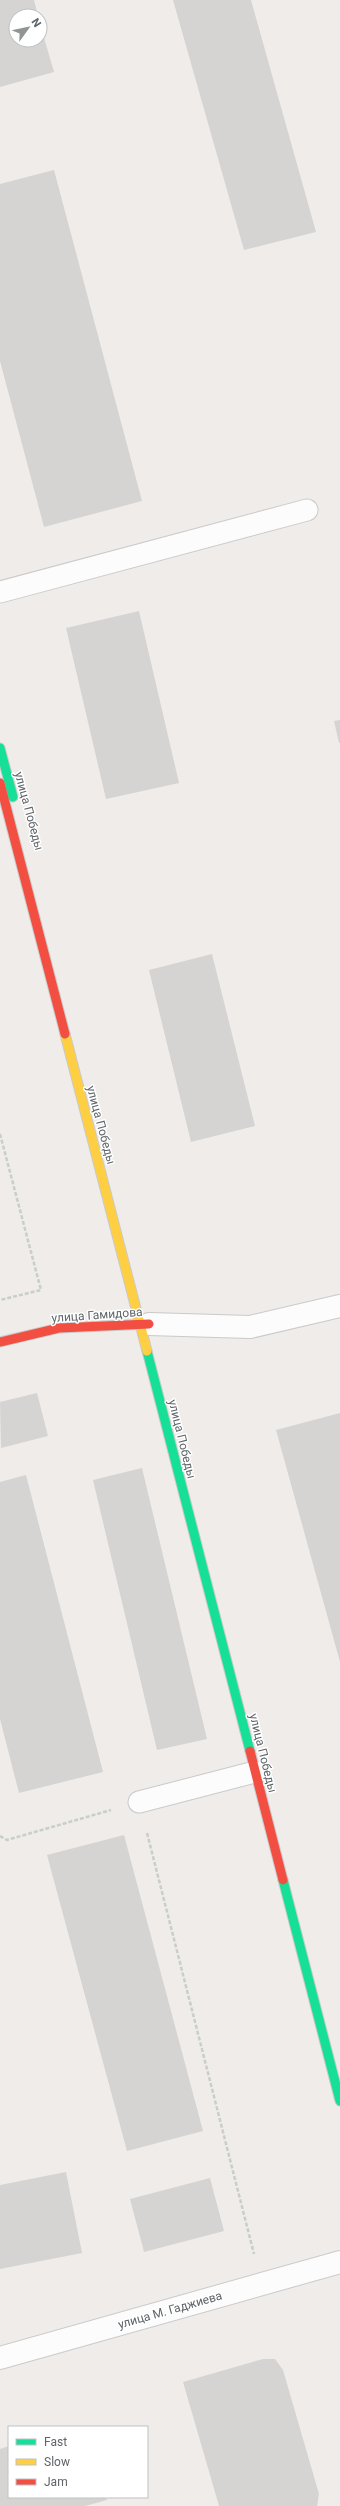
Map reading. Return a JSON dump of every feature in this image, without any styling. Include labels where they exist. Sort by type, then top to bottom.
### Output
[{"type":"main road","name":"улица Победы","points":[[0,748],[145,1324],[255,1772],[340,2101]]},
{"type":"main road","name":"улица Победы","points":[[0,783],[145,1324],[340,2065]]},
{"type":"main road","name":"улица Гамидова","points":[[0,1342],[59,1328],[145,1324]]},
{"type":"street","points":[[145,1324],[250,1327],[340,1306]]},
{"type":"street","name":"улица М. Гаджиева","points":[[0,2358],[340,2262]]},
{"type":"lane","points":[[0,592],[307,510]]},
{"type":"lane","points":[[139,1802],[255,1772]]},
{"type":"path","points":[[0,1134],[41,1290],[0,1300]]},
{"type":"path","points":[[0,1836],[7,1840],[139,1802],[261,2284]]},
{"type":"building","points":[[0,0],[34,0],[36,8],[8,8],[8,48],[47,48],[54,72],[0,87]]},
{"type":"building","points":[[173,0],[251,0],[316,232],[244,250]]},
{"type":"building","points":[[54,170],[142,501],[44,527],[0,361],[0,184]]},
{"type":"building","points":[[139,611],[179,783],[106,799],[66,628]]},
{"type":"building","points":[[340,720],[340,743],[339,743],[334,721]]},
{"type":"building","points":[[212,954],[255,1126],[191,1142],[149,970]]},
{"type":"building","points":[[37,1393],[48,1436],[1,1448],[0,1402]]},
{"type":"building","points":[[340,1413],[340,1662],[276,1430]]},
{"type":"building","points":[[142,1468],[207,1739],[157,1750],[93,1480]]},
{"type":"building","points":[[26,1475],[103,1772],[19,1793],[0,1719],[0,1482]]},
{"type":"building","points":[[124,1835],[203,2131],[127,2151],[47,1855]]},
{"type":"building","points":[[66,2172],[82,2253],[0,2269],[0,2185]]},
{"type":"building","points":[[210,2178],[224,2231],[144,2252],[130,2199]]},
{"type":"building","points":[[263,2359],[275,2359],[283,2370],[319,2494],[317,2506],[219,2506],[183,2382]]},
{"type":"building","points":[[8,2446],[8,2498],[106,2498],[107,2500],[85,2506],[0,2506],[0,2449]]},
{"type":"traffic: fast","points":[[0,748],[13,797]]},
{"type":"traffic: fast","points":[[147,1351],[250,1751]]},
{"type":"traffic: fast","points":[[283,1880],[340,2101]]},
{"type":"traffic: slow","points":[[65,1034],[147,1351]]},
{"type":"traffic: jam","points":[[0,783],[65,1034]]},
{"type":"traffic: jam","points":[[0,1342],[59,1328],[149,1324]]},
{"type":"traffic: jam","points":[[250,1751],[283,1880]]}]
